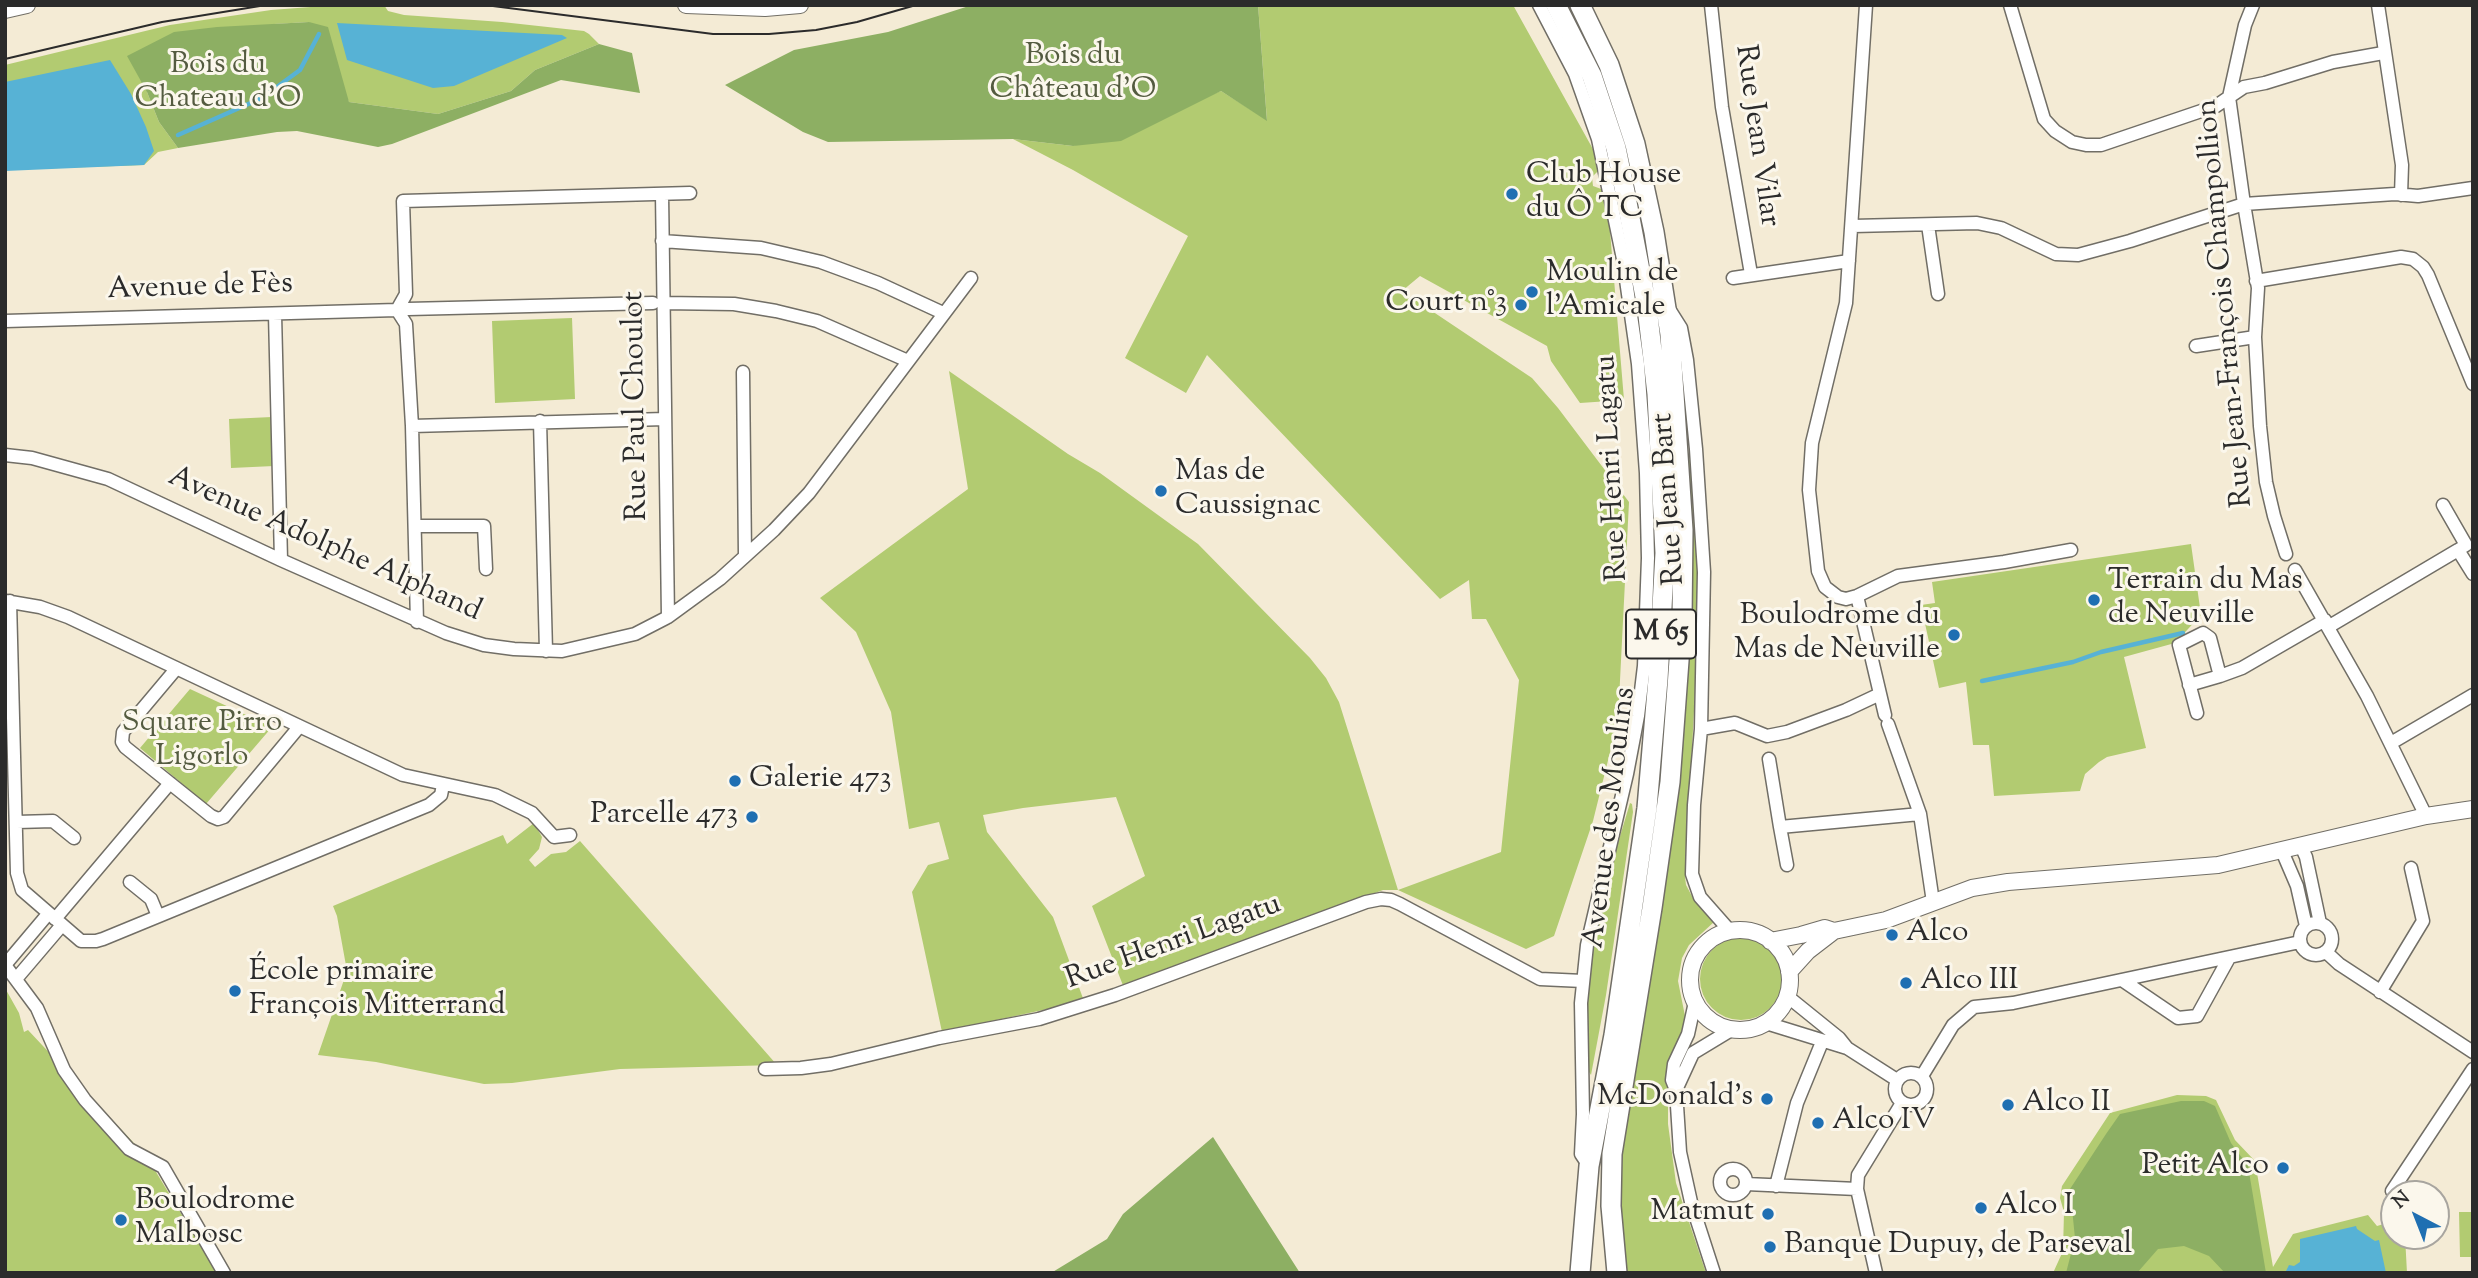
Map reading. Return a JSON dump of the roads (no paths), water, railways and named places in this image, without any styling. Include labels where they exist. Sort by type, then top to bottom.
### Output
[{"type":"main road","name":"Avenue des Moulins","points":[[1556,5],[1592,76],[1616,148],[1625,192],[1647,307],[1657,394],[1665,553],[1647,808],[1614,1035],[1589,1166],[1580,1273]]},
{"type":"main road","name":"Avenue des Moulins","points":[[1580,5],[1609,65],[1635,144],[1654,233],[1667,306],[1683,530],[1682,620],[1670,782],[1653,908],[1612,1154],[1611,1206],[1616,1273]]},
{"type":"street","points":[[5,10],[27,5]]},
{"type":"street","points":[[686,5],[731,8],[800,5]]},
{"type":"street","name":"Rue Henri Lagatu","points":[[1539,5],[1575,74],[1598,139],[1623,259],[1638,365],[1646,473],[1648,558],[1644,666],[1638,716],[1618,814],[1598,892],[1581,1003],[1581,1154],[1589,1166]]},
{"type":"street","points":[[1866,5],[1846,303],[1812,443],[1809,490],[1815,558],[1825,587],[1846,599],[1898,576],[2071,550]]},
{"type":"street","points":[[2010,5],[2044,119],[2055,131],[2072,142],[2085,145],[2101,145],[2216,106],[2244,88],[2333,62],[2383,52]]},
{"type":"street","name":"Rue Jean-François Champollion","points":[[2253,5],[2245,25],[2230,97],[2256,281],[2255,337],[2266,482],[2286,554]]},
{"type":"street","points":[[2378,5],[2402,165],[2401,195]]},
{"type":"street","name":"Rue Jean Vilar","points":[[1711,8],[1722,107],[1751,274]]},
{"type":"street","points":[[1853,226],[1977,223],[2001,228],[2056,254],[2078,256],[2130,242],[2244,204],[2418,196],[2473,188]]},
{"type":"street","points":[[416,621],[412,426],[406,324],[402,309],[406,294],[403,201],[690,193]]},
{"type":"street","name":"Rue Paul Choulot","points":[[662,194],[658,303],[665,419],[668,617]]},
{"type":"street","points":[[1928,225],[1938,294]]},
{"type":"street","points":[[662,241],[761,248],[821,262],[878,282],[943,313]]},
{"type":"street","points":[[2256,281],[2402,257],[2413,259],[2428,275],[2473,384]]},
{"type":"street","name":"Rue Jean Vilar","points":[[1733,278],[1849,261]]},
{"type":"street","name":"Avenue Adolphe Alphand","points":[[5,455],[32,458],[108,479],[416,621],[484,645],[562,651],[635,634],[668,617],[692,601],[745,556],[809,492],[971,278]]},
{"type":"street","name":"Avenue de Fès","points":[[5,321],[658,303],[734,304],[817,321],[908,360]]},
{"type":"street","name":"Rue Jean Bart","points":[[1667,306],[1681,328],[1687,360],[1704,572],[1701,729],[1694,805],[1692,873],[1700,897],[1731,931]]},
{"type":"street","points":[[275,314],[281,560]]},
{"type":"street","points":[[2196,346],[2255,337]]},
{"type":"street","points":[[743,372],[745,556]]},
{"type":"street","points":[[412,426],[665,419]]},
{"type":"street","points":[[540,421],[546,651]]},
{"type":"street","points":[[2189,685],[2242,668],[2327,624],[2466,545],[2443,505]]},
{"type":"street","points":[[415,526],[484,526],[486,569]]},
{"type":"street","points":[[2458,550],[2473,574]]},
{"type":"street","points":[[2295,570],[2391,743],[2426,816]]},
{"type":"street","points":[[1857,596],[1887,720],[1920,814],[1933,902]]},
{"type":"street","points":[[443,785],[441,795],[429,805],[96,941],[80,941],[22,890],[17,873],[8,601],[40,607],[68,617],[403,775],[474,789],[504,798],[532,813],[554,837],[570,835]]},
{"type":"street","points":[[2197,713],[2179,645],[2203,633],[2210,638],[2220,676]]},
{"type":"street","points":[[176,669],[123,732],[122,742],[211,816],[218,819],[224,817],[299,727]]},
{"type":"street","points":[[1701,729],[1735,723],[1768,736],[1787,732],[1846,710],[1880,694]]},
{"type":"street","points":[[2391,743],[2473,695]]},
{"type":"street","points":[[1769,759],[1787,865]]},
{"type":"street","points":[[16,979],[55,920],[170,782]]},
{"type":"street","points":[[1789,972],[1808,951],[1834,932],[1886,920],[1972,888],[1990,884],[2218,865],[2426,816],[2473,809]]},
{"type":"street","points":[[1780,827],[1920,814]]},
{"type":"street","points":[[17,822],[52,821],[74,838]]},
{"type":"street","points":[[2282,851],[2297,886],[2306,926],[2300,942],[2309,954],[2318,956],[2326,952],[2333,938],[2329,929],[2320,923],[2306,857],[2301,846]]},
{"type":"street","points":[[2380,992],[2423,921],[2411,868]]},
{"type":"street","points":[[130,882],[151,899],[158,916]]},
{"type":"street","name":"Rue Henri Lagatu","points":[[765,1069],[831,1064],[1039,1018],[1115,996],[1354,907],[1381,900],[1400,904],[1540,979],[1583,981]]},
{"type":"street","points":[[55,920],[5,965],[37,1008],[67,1075],[95,1113],[130,1149],[163,1167],[224,1273]]},
{"type":"street","points":[[2306,926],[2320,923]]},
{"type":"street","points":[[1770,940],[1825,928],[1834,932]]},
{"type":"street","points":[[1731,931],[1751,932],[1770,940],[1783,955],[1789,972],[1787,996],[1779,1012],[1766,1023],[1747,1030],[1731,1030],[1713,1023],[1702,1014],[1695,1002],[1690,980],[1695,958],[1710,940],[1731,931]]},
{"type":"street","points":[[1922,1076],[1953,1025],[1974,1007],[2013,1003],[2300,942]]},
{"type":"street","points":[[2326,952],[2380,992],[2473,1052]]},
{"type":"street","points":[[2122,980],[2178,1018],[2197,1016],[2228,958]]},
{"type":"street","points":[[1787,996],[1839,1038],[1847,1048],[1897,1080]]},
{"type":"street","points":[[1695,1002],[1688,1034],[1674,1064],[1672,1080],[1676,1090],[1680,1152],[1691,1202],[1714,1273]]},
{"type":"street","points":[[1766,1023],[1847,1048]]},
{"type":"street","points":[[1676,1090],[1693,1053],[1731,1030]]},
{"type":"street","points":[[1776,1186],[1797,1103],[1822,1042]]},
{"type":"street","points":[[2399,1180],[2473,1069]]},
{"type":"street","points":[[1902,1103],[1895,1091],[1897,1080],[1909,1072],[1922,1076]]},
{"type":"street","points":[[1902,1103],[1915,1105],[1923,1100],[1928,1091],[1922,1076]]},
{"type":"street","points":[[1876,1273],[1857,1189],[1858,1175],[1902,1103]]},
{"type":"street","points":[[1746,1184],[1857,1189]]},
{"type":"water","points":[[337,23],[562,35],[567,38],[454,86],[433,88],[347,60]]},
{"type":"water","points":[[110,60],[131,94],[154,151],[144,165],[5,171],[5,82]]},
{"type":"water","points":[[2356,1226],[2375,1241],[2379,1240],[2386,1273],[2279,1273],[2286,1271],[2289,1265],[2294,1266],[2300,1262],[2300,1239]]},
{"type":"waterway","points":[[178,135],[262,98],[300,70],[319,34]]},
{"type":"waterway","points":[[1982,681],[2073,662],[2101,652],[2183,633]]},
{"type":"tram line","points":[[5,59],[162,22],[266,5]]},
{"type":"tram line","points":[[485,5],[713,34],[769,34],[816,30],[857,22],[916,5]]},
{"type":"place","name":"Club House du Ô TC","points":[[1512,194]]},
{"type":"place","name":"Moulin de l'Amicale","points":[[1532,292]]},
{"type":"place","name":"Court n°3","points":[[1521,305]]},
{"type":"place","name":"Mas de Caussignac","points":[[1161,491]]},
{"type":"place","name":"Terrain du Mas de Neuville","points":[[2094,600]]},
{"type":"place","name":"Boulodrome du Mas de Neuville","points":[[1954,635]]},
{"type":"place","name":"Galerie 473","points":[[735,781]]},
{"type":"place","name":"Parcelle 473","points":[[752,817]]},
{"type":"place","name":"Alco","points":[[1892,935]]},
{"type":"place","name":"Alco III","points":[[1906,983]]},
{"type":"place","name":"École primaire François Mitterrand","points":[[235,991]]},
{"type":"place","name":"McDonald's","points":[[1767,1099]]},
{"type":"place","name":"Alco II","points":[[2008,1105]]},
{"type":"place","name":"Alco IV","points":[[1818,1123]]},
{"type":"place","name":"Petit Alco","points":[[2283,1168]]},
{"type":"place","name":"Alco I","points":[[1981,1208]]},
{"type":"place","name":"Matmut","points":[[1768,1214]]},
{"type":"place","name":"Boulodrome Malbosc","points":[[121,1220]]},
{"type":"place","name":"Banque Dupuy, de Parseval","points":[[1770,1247]]},
{"type":"park label","name":"Bois du Château d'O","points":[[1073,75]]},
{"type":"park label","name":"Bois du Chateau d'O","points":[[218,84]]},
{"type":"park label","name":"Square Pirro Ligorlo","points":[[202,742]]}]
